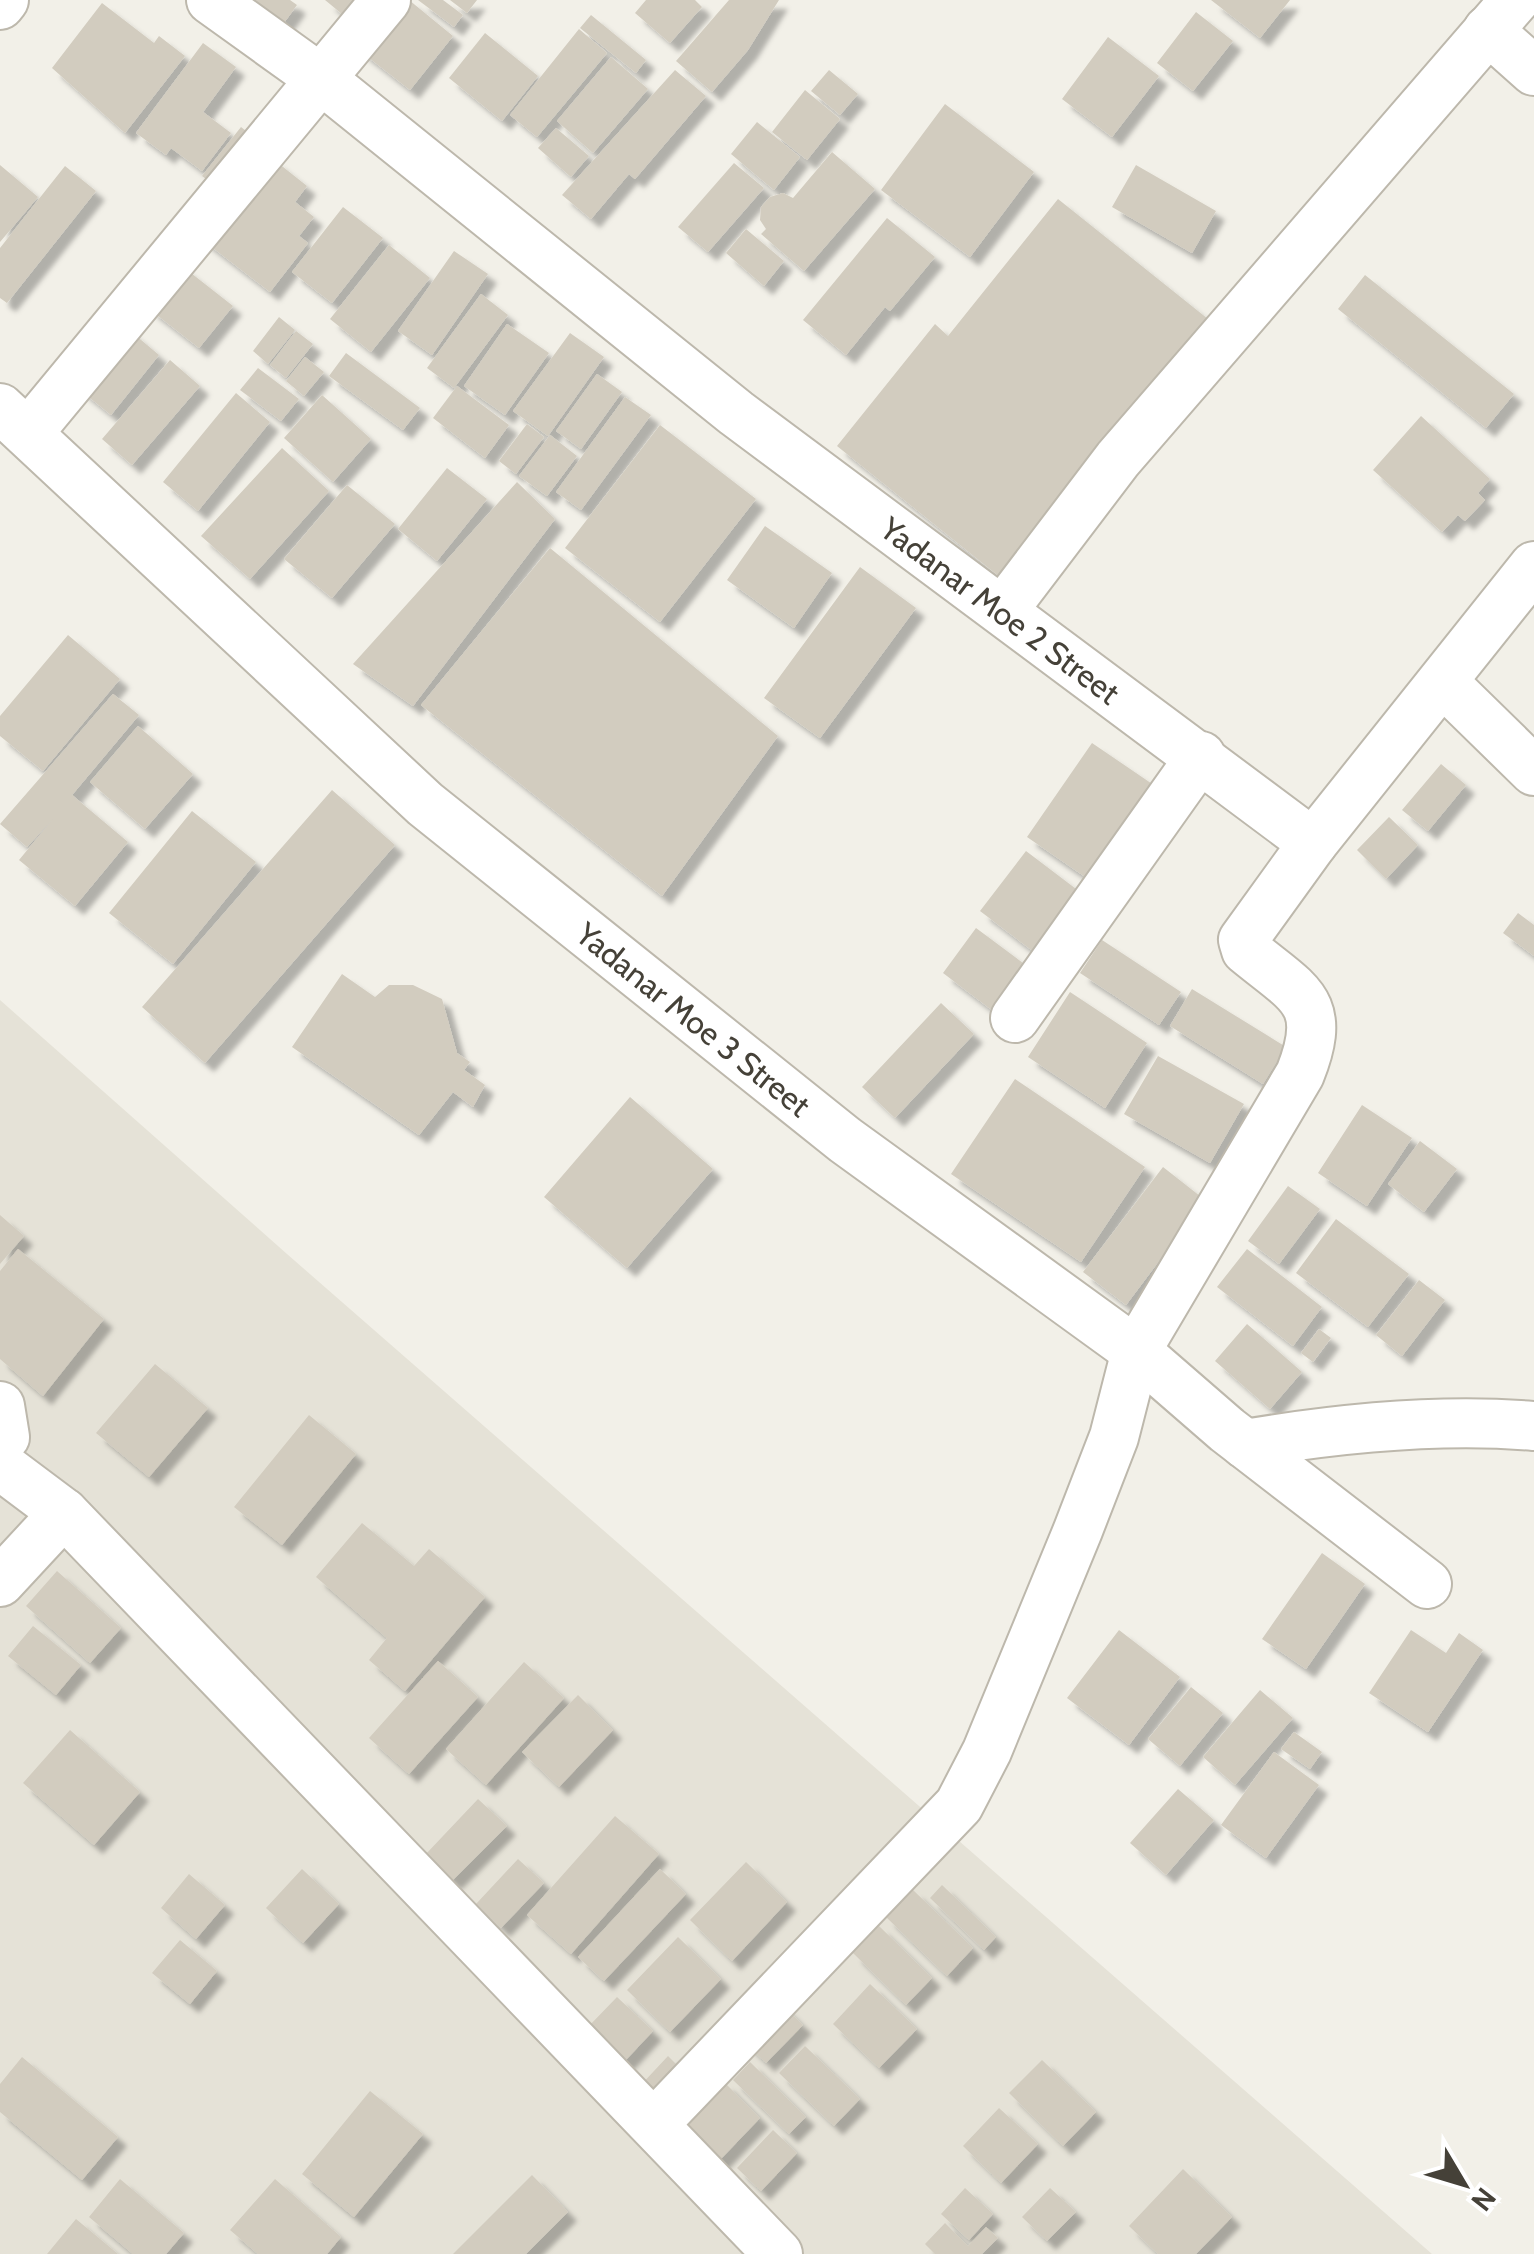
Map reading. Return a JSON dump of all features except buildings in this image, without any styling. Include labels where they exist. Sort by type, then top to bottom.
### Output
[{"type":"street","name":"Yadanar Moe 2 Street","points":[[211,0],[321,79],[736,413],[1314,842]]},
{"type":"street","points":[[14,420],[321,79],[386,0]]},
{"type":"street","points":[[1004,609],[1118,459],[1502,15],[1534,72]]},
{"type":"street","name":"Yadanar Moe 3 Street","points":[[14,420],[425,804],[845,1140],[1136,1351],[1245,1444],[1427,1584]]},
{"type":"street","points":[[654,2124],[959,1805],[987,1751],[1078,1530],[1114,1436],[1136,1351],[1300,1074],[1310,1049],[1314,1030],[1307,1005],[1246,950],[1243,940],[1314,842],[1534,566]]},
{"type":"street","points":[[1444,683],[1534,771]]},
{"type":"street","points":[[1015,1018],[1201,756]]},
{"type":"street","points":[[0,1406],[5,1437],[0,1443]]},
{"type":"street","points":[[1245,1444],[1321,1431],[1485,1422],[1534,1426]]},
{"type":"street","points":[[0,1465],[64,1513],[778,2254]]},
{"type":"street","points":[[0,1582],[64,1513]]},
{"type":"shaded area","points":[[0,1000],[287,1254],[1432,2254],[0,2254]]}]
